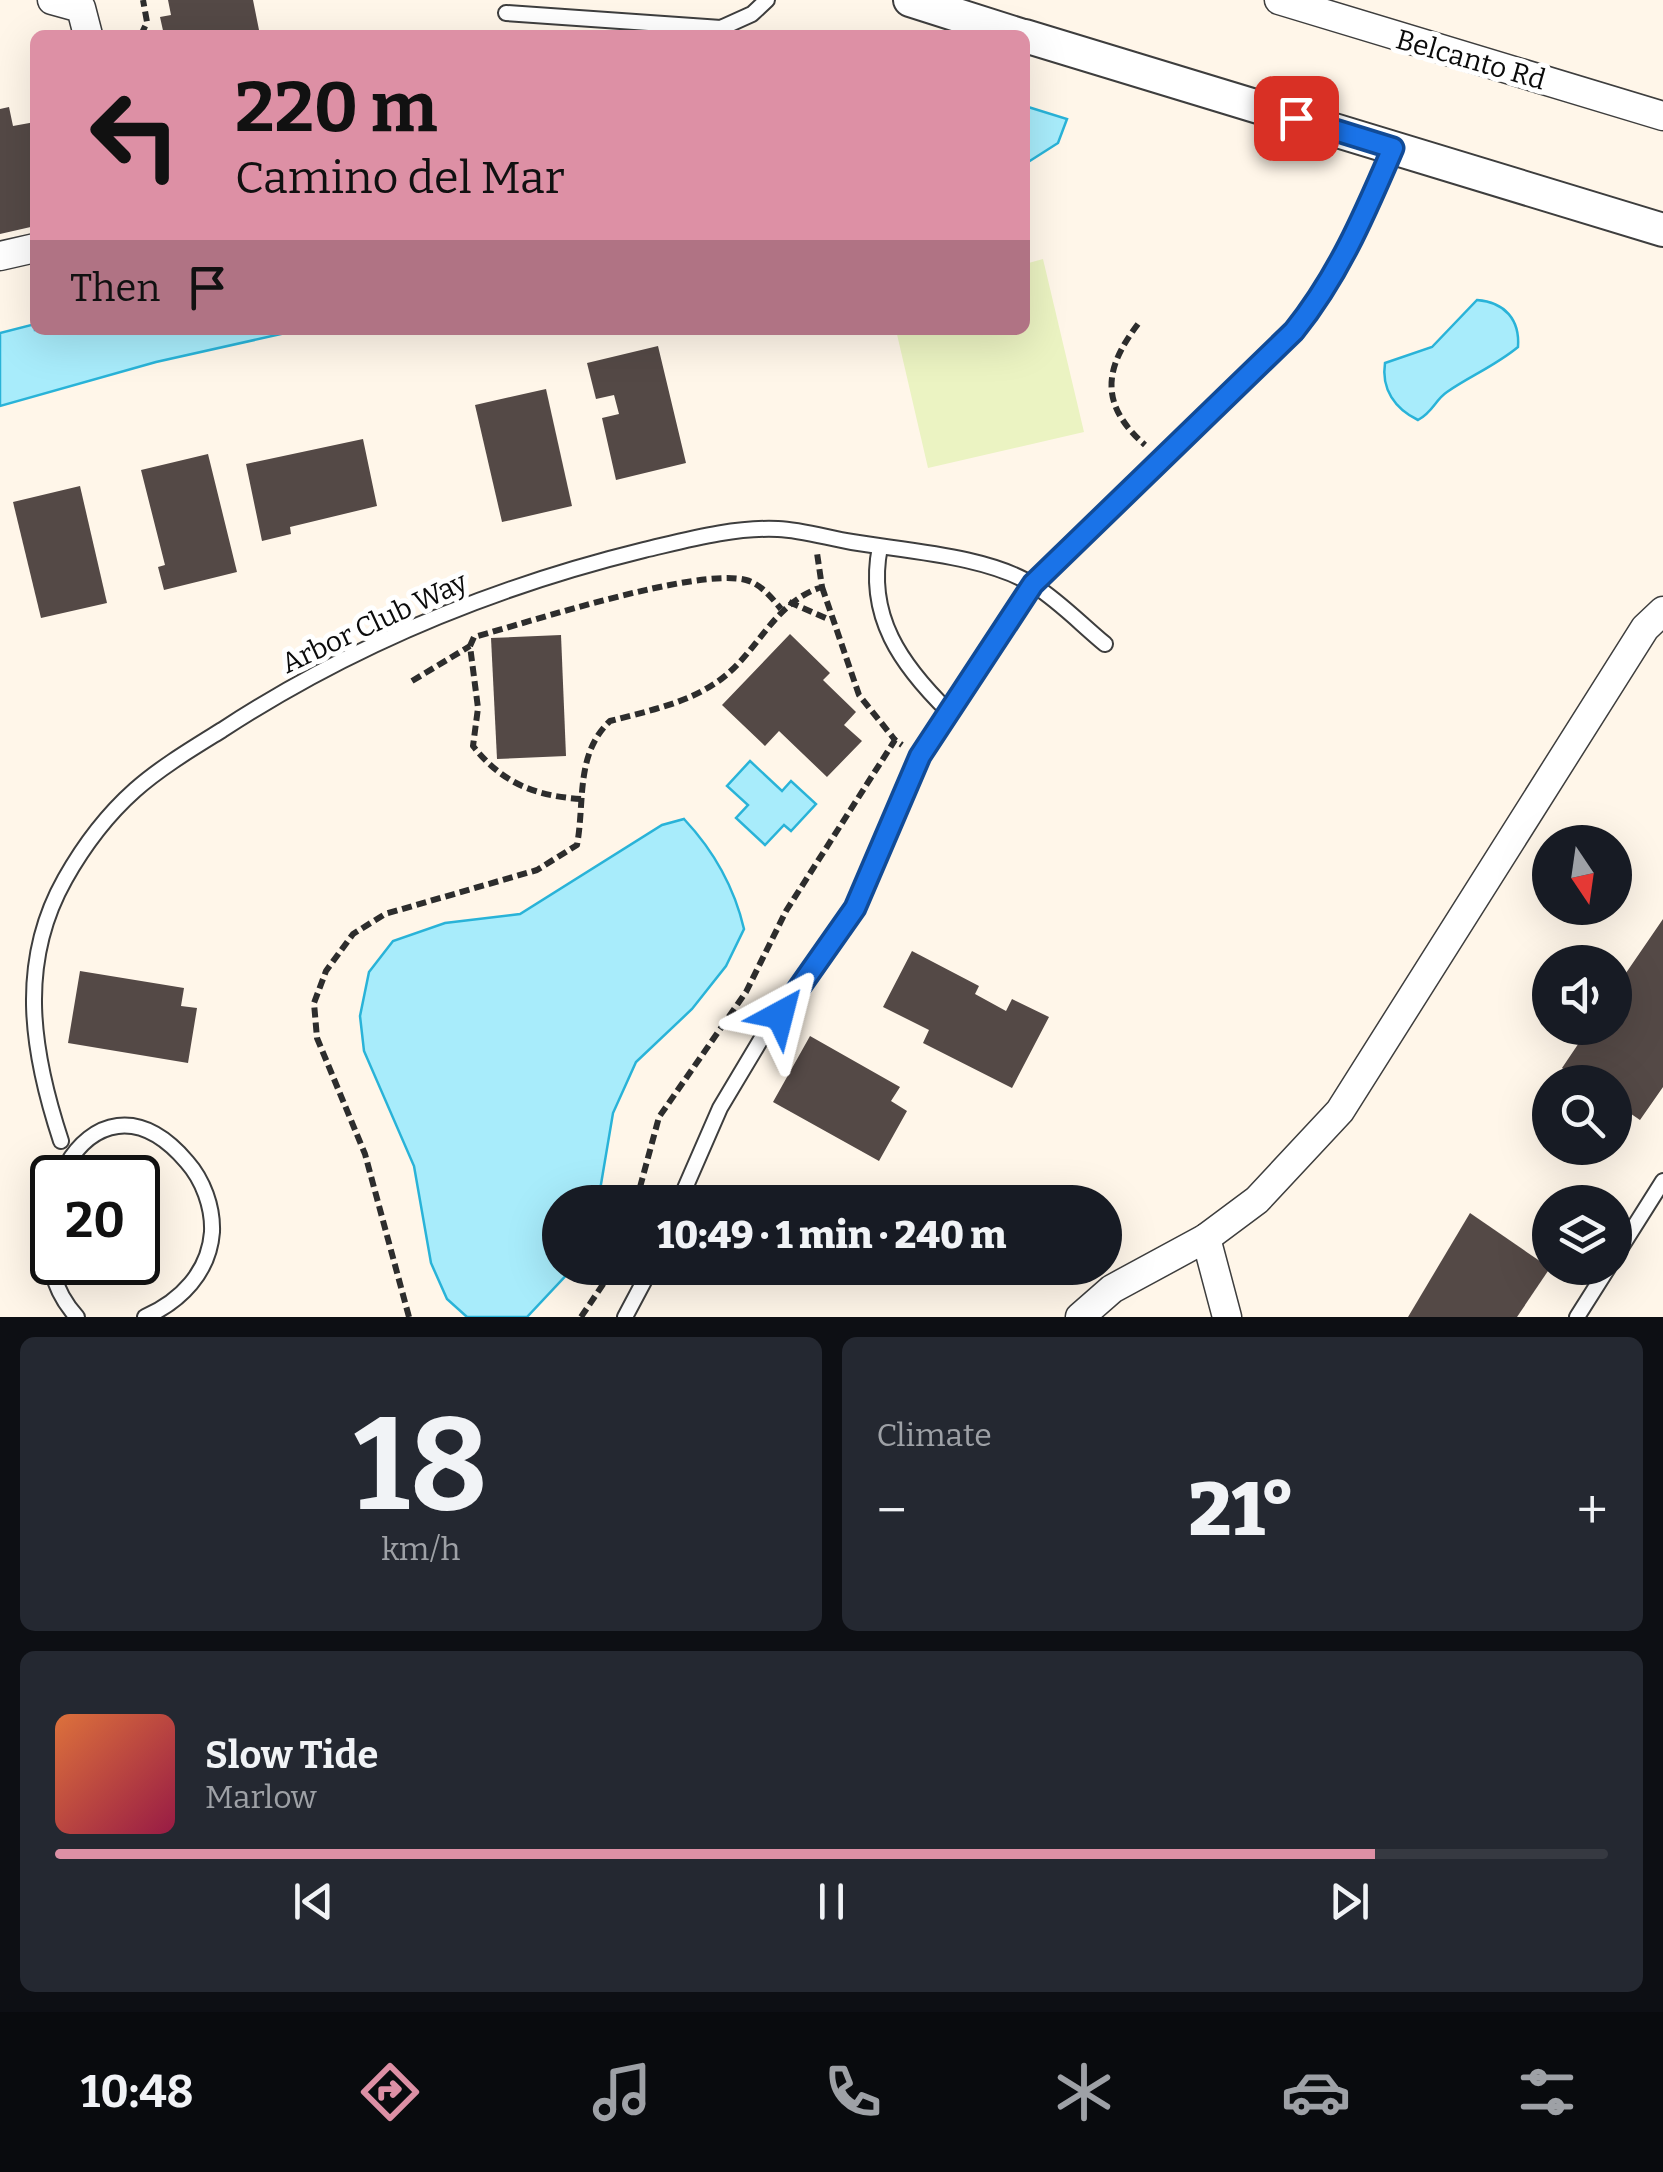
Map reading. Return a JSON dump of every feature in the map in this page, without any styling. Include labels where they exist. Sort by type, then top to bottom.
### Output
[{"type":"street","points":[[52,0],[82,8],[87,30]]},
{"type":"street","points":[[910,0],[1003,30]]},
{"type":"street","name":"Belcanto Rd","points":[[1280,0],[1663,116]]},
{"type":"street","points":[[1030,38],[1663,230]]},
{"type":"street","points":[[0,256],[30,249]]},
{"type":"street","points":[[1080,1317],[1107,1308],[1257,1200],[1340,1110],[1645,628],[1663,611]]},
{"type":"street","points":[[1206,1238],[1226,1317]]},
{"type":"lane","points":[[506,13],[721,28],[752,14],[767,0]]},
{"type":"lane","points":[[686,1185],[720,1108],[760,1041],[820,963],[855,908],[919,759],[1033,584],[1294,331],[1325,292],[1350,248],[1393,148]]},
{"type":"lane","name":"Arbor Club Way","points":[[61,1141],[36,1060],[32,1014],[35,968],[46,924],[64,881],[88,842],[135,790],[257,707],[349,656],[456,608],[571,568],[690,539],[778,528],[971,562],[1033,584]]},
{"type":"lane","points":[[880,546],[874,574],[881,619],[913,677],[950,712]]},
{"type":"lane","points":[[1033,584],[1105,644]]},
{"type":"lane","points":[[48,1152],[61,1141],[89,1129],[120,1126],[163,1141],[196,1172],[208,1201],[212,1232],[204,1262],[189,1288],[165,1308],[145,1317]]},
{"type":"lane","points":[[1632,1230],[1663,1181]]},
{"type":"lane","points":[[625,1317],[643,1285]]},
{"type":"lane","points":[[1577,1317],[1597,1285]]},
{"type":"lane","points":[[42,1292],[77,1317]]},
{"type":"path","points":[[143,0],[147,22],[143,30]]},
{"type":"path","points":[[1138,324],[1120,349],[1110,391],[1116,412],[1161,459]]},
{"type":"path","points":[[820,536],[816,561],[830,620],[859,695],[894,740],[919,759]]},
{"type":"path","points":[[581,798],[537,795],[498,772],[473,746],[478,708],[470,646],[474,637],[620,598],[734,577],[752,581],[781,610]]},
{"type":"path","points":[[409,1317],[365,1154],[317,1038],[314,1003],[326,971],[353,934],[385,914],[537,870],[578,845],[587,758],[597,734],[610,722],[715,684],[789,602],[822,586]]},
{"type":"path","points":[[789,602],[830,620]]},
{"type":"path","points":[[412,681],[470,646]]},
{"type":"path","points":[[641,1185],[660,1118],[680,1082],[746,992],[786,911],[894,740]]},
{"type":"path","points":[[582,1317],[603,1285]]},
{"type":"green space","points":[[1043,259],[1084,432],[928,468],[897,335],[1030,335],[1030,263]]},
{"type":"water","points":[[1030,108],[1067,119],[1058,143],[1030,161]]},
{"type":"water","points":[[1477,300],[1495,304],[1509,314],[1518,347],[1447,392],[1418,420],[1391,397],[1385,381],[1385,363],[1432,347]]},
{"type":"water","points":[[30,325],[30,335],[277,335],[156,362],[0,406],[0,333]]},
{"type":"water","points":[[750,761],[782,791],[791,781],[816,804],[791,831],[784,825],[765,845],[736,818],[748,805],[727,786]]},
{"type":"water","points":[[684,819],[705,844],[735,898],[744,929],[726,966],[692,1009],[636,1062],[613,1113],[601,1185],[542,1185],[542,1285],[557,1285],[527,1317],[467,1317],[447,1299],[431,1263],[414,1166],[364,1051],[360,1016],[369,972],[393,941],[445,923],[520,914],[662,825]]},
{"type":"building","points":[[168,0],[253,0],[259,30],[163,30],[160,17],[171,15]]},
{"type":"building","points":[[9,107],[13,126],[30,123],[30,227],[0,234],[0,109]]},
{"type":"building","points":[[658,346],[686,463],[616,480],[602,418],[619,414],[614,395],[596,399],[587,363]]},
{"type":"building","points":[[546,389],[572,506],[502,522],[475,405]]},
{"type":"building","points":[[363,439],[377,506],[290,527],[291,534],[262,541],[246,464]]},
{"type":"building","points":[[208,454],[237,572],[164,590],[158,567],[165,565],[141,470]]},
{"type":"building","points":[[80,486],[107,603],[41,618],[13,502]]},
{"type":"building","points":[[790,634],[830,673],[823,680],[856,712],[844,725],[862,741],[827,777],[779,731],[765,746],[722,705]]},
{"type":"building","points":[[561,635],[566,756],[497,759],[491,638]]},
{"type":"building","points":[[1663,919],[1663,1087],[1640,1120],[1632,1115],[1632,1065],[1564,1065],[1578,1045],[1632,1045],[1632,964]]},
{"type":"building","points":[[912,951],[979,986],[975,994],[1006,1011],[1012,999],[1049,1017],[1012,1088],[923,1043],[929,1030],[883,1007]]},
{"type":"building","points":[[80,971],[184,988],[181,1006],[197,1008],[188,1063],[68,1043]]},
{"type":"building","points":[[810,1036],[900,1087],[891,1101],[907,1111],[879,1161],[773,1102]]},
{"type":"building","points":[[1470,1213],[1532,1256],[1532,1285],[1539,1285],[1517,1317],[1408,1317]]},
{"type":"route","points":[[780,1015],[855,908],[920,756],[1033,584],[1294,331],[1325,292],[1350,248],[1393,148],[1296,118]]}]
